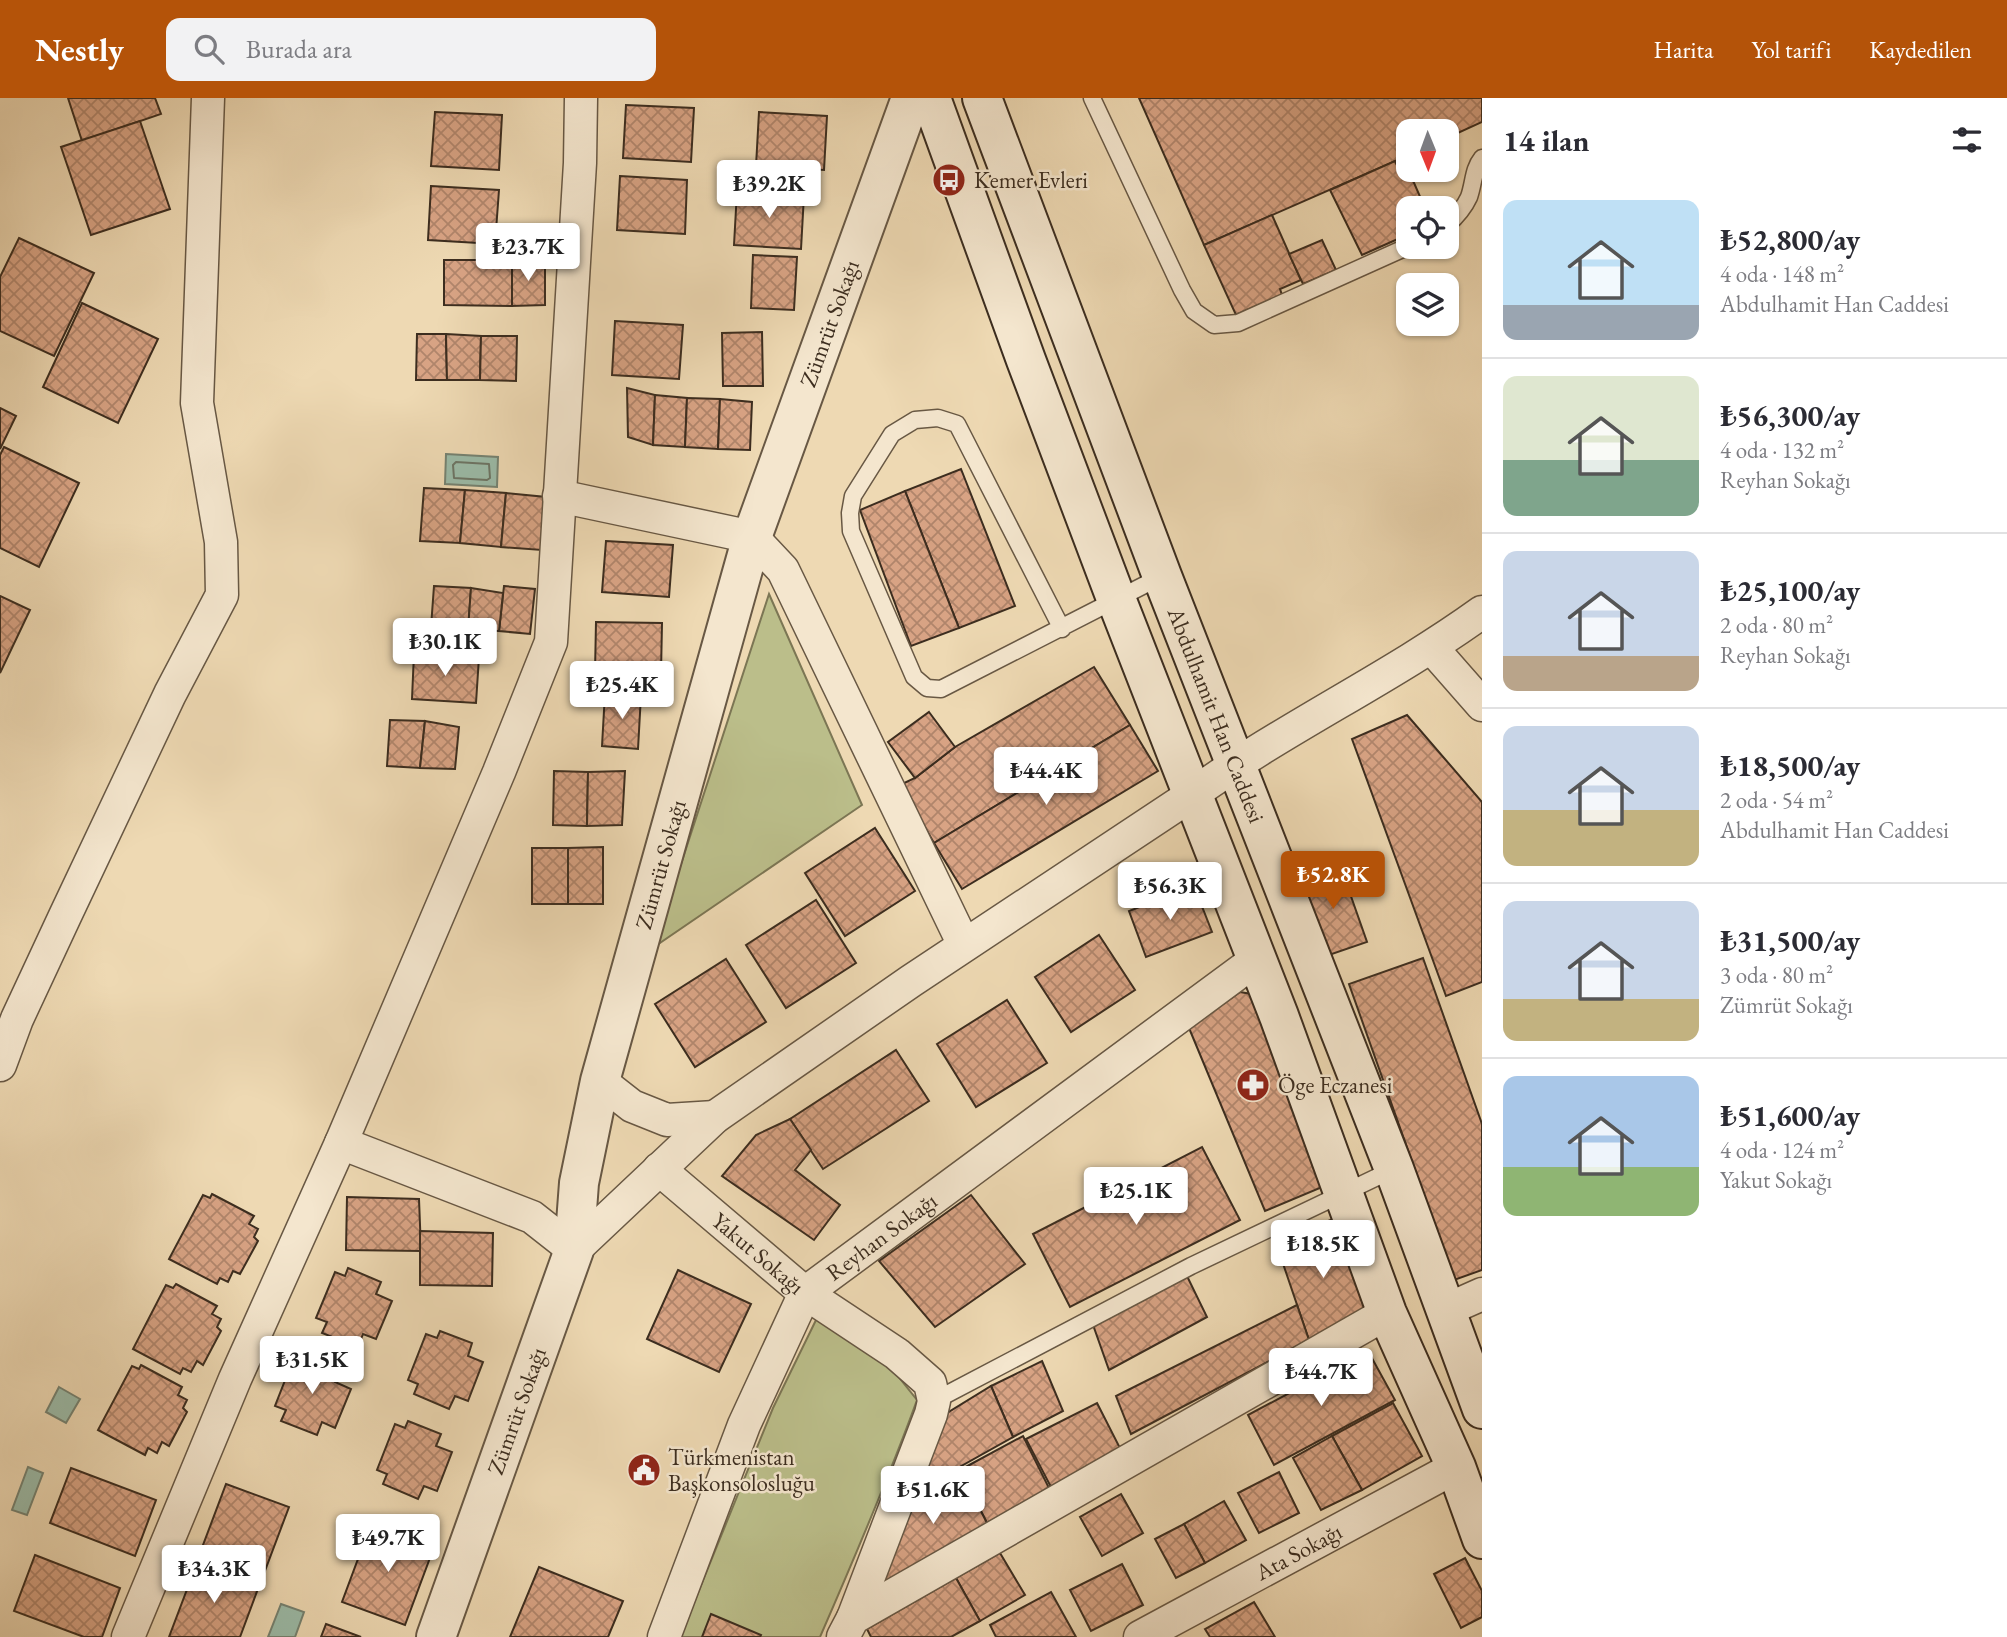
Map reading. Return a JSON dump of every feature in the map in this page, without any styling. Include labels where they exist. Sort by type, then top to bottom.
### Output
[{"type":"main road","name":"Zümrüt Sokağı","points":[[436,1637],[574,1250],[579,1182],[600,1081],[752,537],[911,98]]},
{"type":"main road","points":[[931,98],[1026,359],[1257,959],[1387,1313],[1456,1467],[1482,1539]]},
{"type":"main road","name":"Abdulhamit Han Caddesi","points":[[982,98],[1162,576],[1394,1169],[1482,1409]]},
{"type":"street","points":[[0,1065],[18,1019],[170,694],[222,595],[221,542],[197,403],[208,98]]},
{"type":"street","points":[[128,1637],[235,1379],[341,1143],[499,772],[551,642],[580,163],[581,98]]},
{"type":"street","points":[[559,496],[752,537],[783,570],[964,945]]},
{"type":"street","points":[[341,1143],[533,1217],[574,1250],[715,1117],[964,945],[1193,794],[1236,762],[1432,648],[1482,612]]},
{"type":"street","points":[[1432,648],[1482,705]]},
{"type":"street","name":"Reyhan Sokağı","points":[[664,1637],[744,1425],[805,1293],[1257,959]]},
{"type":"street","points":[[600,1081],[632,1107],[667,1120],[715,1117]]},
{"type":"street","name":"Yakut Sokağı","points":[[659,1169],[805,1293],[897,1353],[930,1383],[934,1401]]},
{"type":"street","points":[[1446,1310],[1482,1294]]},
{"type":"street","points":[[848,1627],[1387,1313]]},
{"type":"street","points":[[848,1627],[934,1401]]},
{"type":"street","name":"Ata Sokağı","points":[[1140,1637],[1456,1467]]},
{"type":"lane","points":[[1092,98],[1182,290],[1194,311],[1214,325],[1238,323],[1396,252]]},
{"type":"lane","points":[[1459,213],[1469,195],[1476,165],[1482,158]]},
{"type":"lane","points":[[1062,629],[957,424],[938,418],[915,420],[892,434],[853,496],[851,531],[914,677],[927,688],[941,689],[1062,629],[1117,601],[1162,576]]},
{"type":"lane","points":[[934,1401],[1191,1266],[1394,1169]]},
{"type":"green space","points":[[769,594],[862,805],[654,947]]},
{"type":"green space","points":[[817,1318],[885,1360],[917,1400],[883,1490],[820,1637],[680,1637],[773,1408]]},
{"type":"water","points":[[446,454],[498,457],[497,487],[445,484]]},
{"type":"water","points":[[59,1387],[80,1399],[66,1423],[46,1412]]},
{"type":"water","points":[[28,1467],[43,1473],[27,1515],[12,1510]]},
{"type":"water","points":[[281,1604],[304,1612],[295,1637],[268,1637]]},
{"type":"building","points":[[68,98],[155,98],[161,114],[82,141]]},
{"type":"building","points":[[1139,98],[1482,98],[1482,122],[1460,132],[1460,119],[1396,119],[1396,161],[1204,245]]},
{"type":"building","points":[[626,105],[694,108],[691,162],[623,158]]},
{"type":"building","points":[[435,112],[502,115],[499,170],[431,166]]},
{"type":"building","points":[[759,112],[827,116],[824,170],[756,166]]},
{"type":"building","points":[[140,121],[170,209],[91,235],[61,147]]},
{"type":"building","points":[[1395,161],[1396,182],[1414,182],[1420,196],[1396,196],[1396,240],[1362,255],[1330,190]]},
{"type":"building","points":[[620,176],[687,180],[685,234],[617,230]]},
{"type":"building","points":[[431,186],[499,190],[495,244],[428,240]]},
{"type":"building","points":[[737,191],[804,195],[801,249],[734,245]]},
{"type":"building","points":[[1272,215],[1301,280],[1280,289],[1282,295],[1236,315],[1204,245]]},
{"type":"building","points":[[19,238],[94,273],[54,356],[0,331],[0,277]]},
{"type":"building","points":[[1322,240],[1336,270],[1303,284],[1289,254]]},
{"type":"building","points":[[753,255],[797,257],[794,310],[751,308]]},
{"type":"building","points":[[444,260],[512,260],[512,306],[444,305]]},
{"type":"building","points":[[512,260],[545,262],[545,305],[512,306]]},
{"type":"building","points":[[82,303],[158,339],[118,423],[43,387]]},
{"type":"building","points":[[615,321],[683,325],[679,379],[612,375]]},
{"type":"building","points":[[762,332],[763,386],[723,386],[722,333]]},
{"type":"building","points":[[417,334],[446,334],[447,380],[416,380]]},
{"type":"building","points":[[446,334],[481,336],[480,380],[447,380]]},
{"type":"building","points":[[481,336],[517,336],[516,381],[480,380]]},
{"type":"building","points":[[627,388],[655,395],[653,445],[628,437]]},
{"type":"building","points":[[655,395],[687,398],[685,447],[653,445]]},
{"type":"building","points":[[687,398],[720,399],[718,449],[685,447]]},
{"type":"building","points":[[720,399],[752,402],[750,450],[718,449]]},
{"type":"building","points":[[0,408],[16,416],[0,449]]},
{"type":"building","points":[[4,447],[79,483],[39,567],[0,548],[0,455]]},
{"type":"building","points":[[961,469],[1015,606],[959,628],[905,491]]},
{"type":"building","points":[[424,488],[465,490],[460,543],[420,541]]},
{"type":"building","points":[[465,490],[506,493],[501,547],[460,543]]},
{"type":"building","points":[[905,491],[959,628],[911,646],[860,510]]},
{"type":"building","points":[[506,493],[546,497],[542,550],[501,547]]},
{"type":"building","points":[[606,541],[673,545],[669,597],[602,592]]},
{"type":"building","points":[[434,586],[471,588],[468,630],[431,627]]},
{"type":"building","points":[[504,586],[535,589],[530,634],[499,631]]},
{"type":"building","points":[[471,588],[503,593],[499,631],[468,630]]},
{"type":"building","points":[[0,596],[30,610],[0,673]]},
{"type":"building","points":[[596,622],[662,623],[661,673],[595,672]]},
{"type":"building","points":[[414,653],[479,657],[476,703],[412,699]]},
{"type":"building","points":[[1094,667],[1130,725],[934,843],[900,785],[915,778],[955,747]]},
{"type":"building","points":[[605,693],[641,695],[638,749],[602,746]]},
{"type":"building","points":[[929,712],[955,747],[915,778],[888,742]]},
{"type":"building","points":[[1407,715],[1482,802],[1482,982],[1446,996],[1352,739]]},
{"type":"building","points":[[390,720],[425,721],[420,768],[387,766]]},
{"type":"building","points":[[425,721],[459,727],[455,769],[420,768]]},
{"type":"building","points":[[1130,725],[1158,771],[962,889],[934,843]]},
{"type":"building","points":[[554,771],[588,772],[587,826],[553,825]]},
{"type":"building","points":[[625,771],[622,825],[587,826],[588,772]]},
{"type":"building","points":[[875,828],[915,891],[845,936],[805,873]]},
{"type":"building","points":[[603,847],[603,904],[568,904],[568,848]]},
{"type":"building","points":[[532,848],[568,848],[568,904],[532,904]]},
{"type":"building","points":[[1340,865],[1367,942],[1326,956],[1299,879]]},
{"type":"building","points":[[1194,886],[1212,932],[1146,957],[1129,911]]},
{"type":"building","points":[[816,900],[856,963],[786,1008],[746,945]]},
{"type":"building","points":[[1099,935],[1135,990],[1071,1032],[1035,977]]},
{"type":"building","points":[[1423,958],[1482,1124],[1482,1270],[1454,1280],[1349,984]]},
{"type":"building","points":[[726,959],[766,1022],[695,1067],[655,1004]]},
{"type":"building","points":[[1240,992],[1257,995],[1327,1185],[1265,1211],[1189,1028]]},
{"type":"building","points":[[1007,1000],[1047,1063],[976,1107],[937,1044]]},
{"type":"building","points":[[896,1050],[929,1101],[823,1169],[790,1119]]},
{"type":"building","points":[[790,1119],[811,1150],[795,1170],[840,1205],[814,1240],[722,1176],[756,1135]]},
{"type":"building","points":[[1202,1147],[1240,1220],[1070,1307],[1033,1234]]},
{"type":"building","points":[[212,1194],[254,1216],[249,1224],[258,1229],[254,1237],[258,1241],[240,1274],[233,1271],[228,1282],[220,1278],[217,1284],[169,1259],[203,1195],[210,1198]]},
{"type":"building","points":[[971,1195],[1025,1264],[935,1327],[879,1261]]},
{"type":"building","points":[[347,1197],[419,1199],[421,1251],[346,1250]]},
{"type":"building","points":[[1335,1218],[1371,1317],[1309,1340],[1276,1243]]},
{"type":"building","points":[[420,1231],[493,1233],[492,1286],[420,1285]]},
{"type":"building","points":[[348,1268],[381,1282],[376,1294],[392,1301],[376,1339],[363,1334],[358,1347],[322,1333],[327,1322],[316,1318],[335,1272],[345,1276]]},
{"type":"building","points":[[678,1270],[751,1304],[719,1372],[647,1339]]},
{"type":"building","points":[[1185,1272],[1207,1317],[1109,1370],[1092,1322]]},
{"type":"building","points":[[176,1284],[217,1306],[212,1314],[221,1319],[217,1327],[221,1331],[203,1365],[197,1361],[191,1372],[183,1368],[180,1374],[133,1349],[166,1285],[173,1288]]},
{"type":"building","points":[[1297,1305],[1309,1340],[1131,1434],[1116,1396]]},
{"type":"building","points":[[440,1331],[472,1343],[468,1356],[483,1362],[468,1401],[455,1396],[449,1409],[414,1394],[418,1384],[408,1380],[426,1334],[437,1338]]},
{"type":"building","points":[[1368,1351],[1395,1400],[1274,1465],[1248,1415]]},
{"type":"building","points":[[307,1357],[340,1370],[335,1382],[351,1389],[335,1428],[322,1422],[317,1435],[281,1421],[286,1410],[275,1406],[293,1360],[304,1364]]},
{"type":"building","points":[[1042,1361],[1063,1411],[1013,1437],[991,1386]]},
{"type":"building","points":[[141,1365],[182,1387],[178,1395],[187,1400],[183,1408],[187,1412],[169,1446],[162,1442],[157,1453],[148,1448],[145,1455],[98,1430],[132,1366],[139,1369]]},
{"type":"building","points":[[991,1386],[1013,1437],[922,1488],[916,1477],[939,1418]]},
{"type":"building","points":[[1097,1403],[1124,1456],[1053,1491],[1026,1439]]},
{"type":"building","points":[[1393,1403],[1422,1456],[1362,1490],[1332,1436]]},
{"type":"building","points":[[408,1421],[441,1434],[436,1446],[452,1452],[437,1491],[424,1486],[418,1499],[383,1484],[387,1474],[377,1470],[395,1424],[405,1428]]},
{"type":"building","points":[[1023,1436],[1050,1490],[988,1525],[960,1470]]},
{"type":"building","points":[[1332,1436],[1362,1490],[1321,1510],[1293,1458]]},
{"type":"building","points":[[71,1468],[156,1500],[135,1556],[50,1523]]},
{"type":"building","points":[[960,1470],[988,1525],[868,1592],[922,1489]]},
{"type":"building","points":[[1279,1472],[1299,1513],[1259,1533],[1238,1493]]},
{"type":"building","points":[[226,1484],[289,1507],[260,1584],[197,1561]]},
{"type":"building","points":[[1121,1494],[1143,1533],[1102,1556],[1080,1517]]},
{"type":"building","points":[[1224,1501],[1246,1540],[1205,1563],[1184,1524]]},
{"type":"building","points":[[371,1524],[434,1547],[405,1625],[342,1602]]},
{"type":"building","points":[[1184,1524],[1205,1563],[1176,1578],[1155,1539]]},
{"type":"building","points":[[1000,1553],[1025,1595],[980,1621],[956,1578]]},
{"type":"building","points":[[35,1555],[120,1588],[102,1637],[84,1637],[14,1611]]},
{"type":"building","points":[[1465,1558],[1482,1591],[1482,1617],[1461,1628],[1434,1574]]},
{"type":"building","points":[[197,1563],[259,1586],[240,1637],[169,1637]]},
{"type":"building","points":[[1122,1564],[1143,1605],[1091,1631],[1070,1590]]},
{"type":"building","points":[[539,1567],[623,1601],[608,1637],[510,1637]]},
{"type":"building","points":[[956,1578],[980,1621],[951,1637],[871,1637],[867,1629]]},
{"type":"building","points":[[1051,1592],[1076,1637],[996,1637],[990,1625]]},
{"type":"building","points":[[1254,1602],[1275,1637],[1210,1637],[1205,1629]]},
{"type":"building","points":[[711,1614],[761,1635],[702,1637]]},
{"type":"building","points":[[326,1624],[361,1637],[321,1637]]},
{"type":"place","name":"Kemer Evleri","points":[[949,180]]},
{"type":"place","name":"Öge Eczanesi","points":[[1253,1085]]},
{"type":"place","name":"Türkmenistan Başkonsolosluğu","points":[[644,1470]]}]
